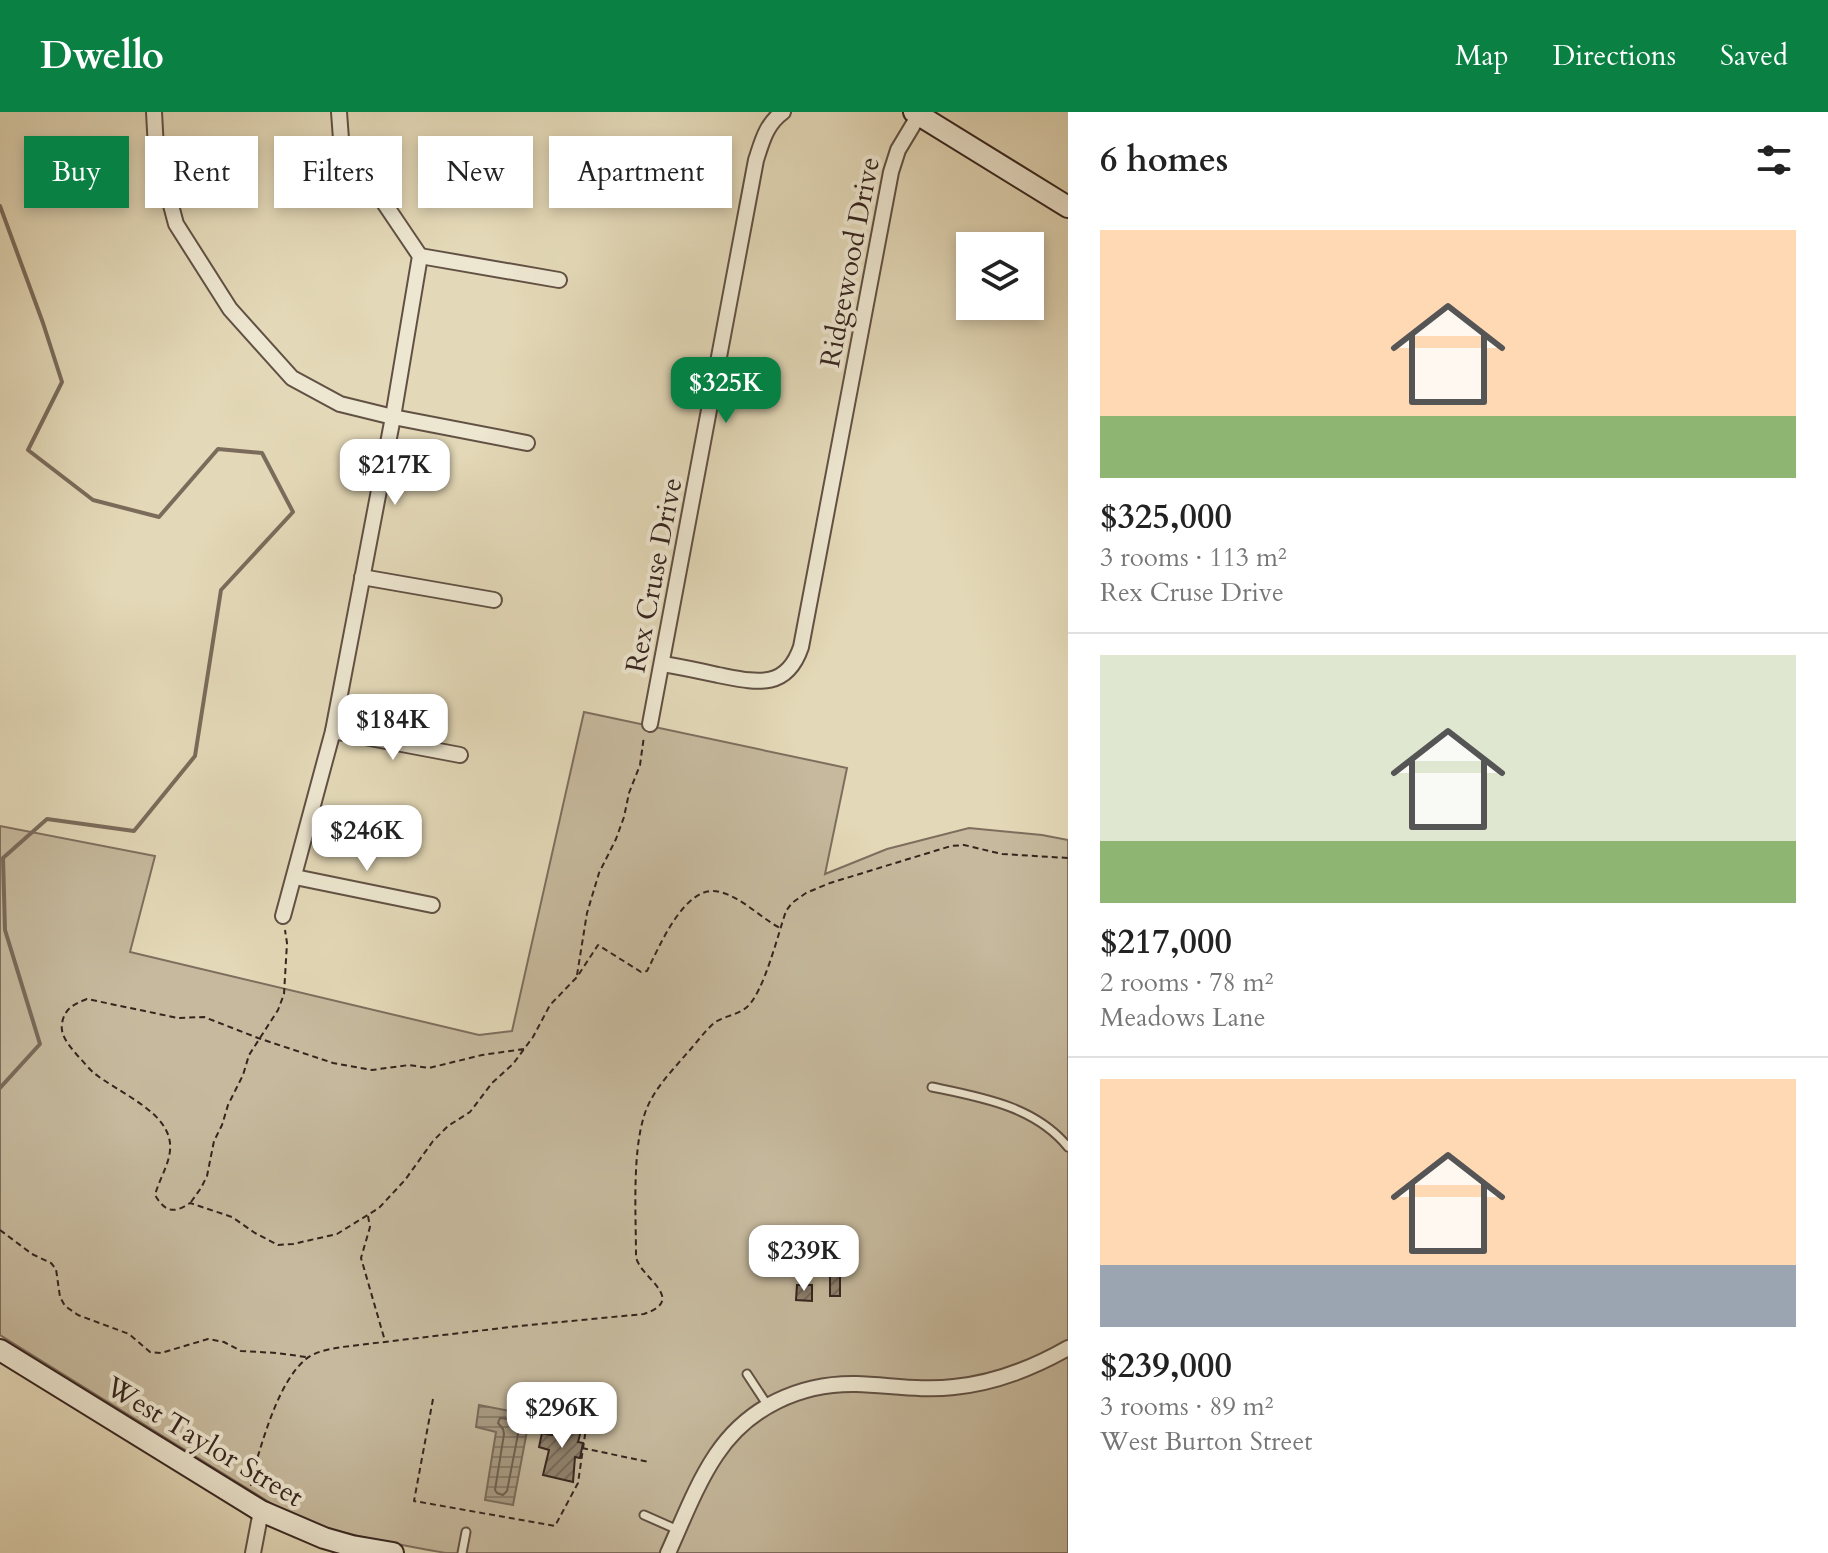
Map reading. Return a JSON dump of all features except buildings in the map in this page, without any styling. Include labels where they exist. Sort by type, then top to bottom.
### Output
[{"type":"main road","points":[[916,114],[1068,207]]},
{"type":"main road","name":"West Taylor Street","points":[[0,1350],[261,1511],[324,1538],[393,1553]]},
{"type":"street","points":[[154,112],[156,149],[176,224],[230,309],[292,378],[340,404],[527,443]]},
{"type":"street","points":[[283,916],[333,731],[393,417],[420,256],[341,139],[339,112]]},
{"type":"street","name":"Rex Cruse Drive","points":[[650,724],[756,160],[766,131],[783,112]]},
{"type":"street","name":"Ridgewood Drive","points":[[663,664],[758,683],[778,678],[797,658],[891,172],[916,114]]},
{"type":"street","points":[[420,256],[559,280]]},
{"type":"street","points":[[362,577],[494,600]]},
{"type":"street","points":[[333,731],[460,755]]},
{"type":"street","points":[[295,877],[432,905]]},
{"type":"street","points":[[668,1553],[717,1453],[756,1413],[768,1406],[800,1390],[827,1386],[853,1384],[953,1388],[988,1382],[1048,1360],[1068,1348]]},
{"type":"street","points":[[253,1553],[261,1511]]},
{"type":"lane","points":[[932,1087],[977,1096],[1023,1112],[1046,1126],[1068,1147]]},
{"type":"lane","points":[[747,1374],[768,1406]]},
{"type":"lane","points":[[644,1515],[678,1530]]},
{"type":"lane","points":[[462,1553],[466,1532]]},
{"type":"path","points":[[577,977],[587,913],[599,873],[624,817],[640,765],[644,734],[650,724]]},
{"type":"path","points":[[0,1230],[32,1254],[51,1263],[56,1269],[60,1297],[65,1306],[78,1315],[129,1334],[150,1352],[161,1353],[208,1339],[224,1342],[241,1351],[307,1357],[323,1351],[385,1342],[644,1314],[656,1310],[661,1305],[659,1287],[638,1266],[636,1257],[638,1152],[644,1117],[658,1087],[715,1022],[746,1009],[754,999],[786,911],[792,903],[830,883],[951,846],[964,845],[1002,854],[1068,858]]},
{"type":"path","points":[[190,1203],[232,1217],[278,1245],[337,1234],[379,1208],[433,1141],[448,1126],[470,1112],[492,1083],[513,1064],[533,1037],[550,1005],[577,977],[598,945],[641,972],[647,971],[675,917],[689,902],[712,891],[730,896],[780,928]]},
{"type":"path","points":[[283,916],[287,943],[284,994],[278,1010],[258,1038],[249,1055],[214,1141],[207,1176],[201,1188],[190,1203],[179,1210],[160,1204],[155,1195],[170,1160],[166,1130],[153,1114],[92,1071],[67,1044],[61,1030],[63,1016],[72,1004],[87,999],[178,1018],[204,1017],[258,1038],[333,1063],[372,1070],[409,1065],[429,1068],[524,1049]]},
{"type":"path","points":[[368,1215],[370,1227],[361,1258],[385,1342]]},
{"type":"path","points":[[251,1487],[278,1398],[307,1357]]},
{"type":"path","points":[[433,1399],[414,1501],[555,1526],[578,1483],[586,1428]]},
{"type":"path","points":[[582,1448],[649,1462]]},
{"type":"shaded area","points":[[584,712],[847,768],[825,874],[887,849],[969,828],[1068,840],[1068,1553],[446,1553],[384,1542],[324,1527],[285,1512],[0,1335],[0,826],[155,856],[130,952],[479,1035],[512,1031]]},
{"type":"water","points":[[479,1405],[530,1415],[513,1505],[485,1500],[496,1432],[476,1427]]},
{"type":"waterway","points":[[0,206],[62,382],[28,450],[93,500],[159,517],[218,449],[262,453],[293,512],[221,590],[195,756],[134,831],[47,819],[3,858],[5,930],[40,1044],[0,1088]]}]
